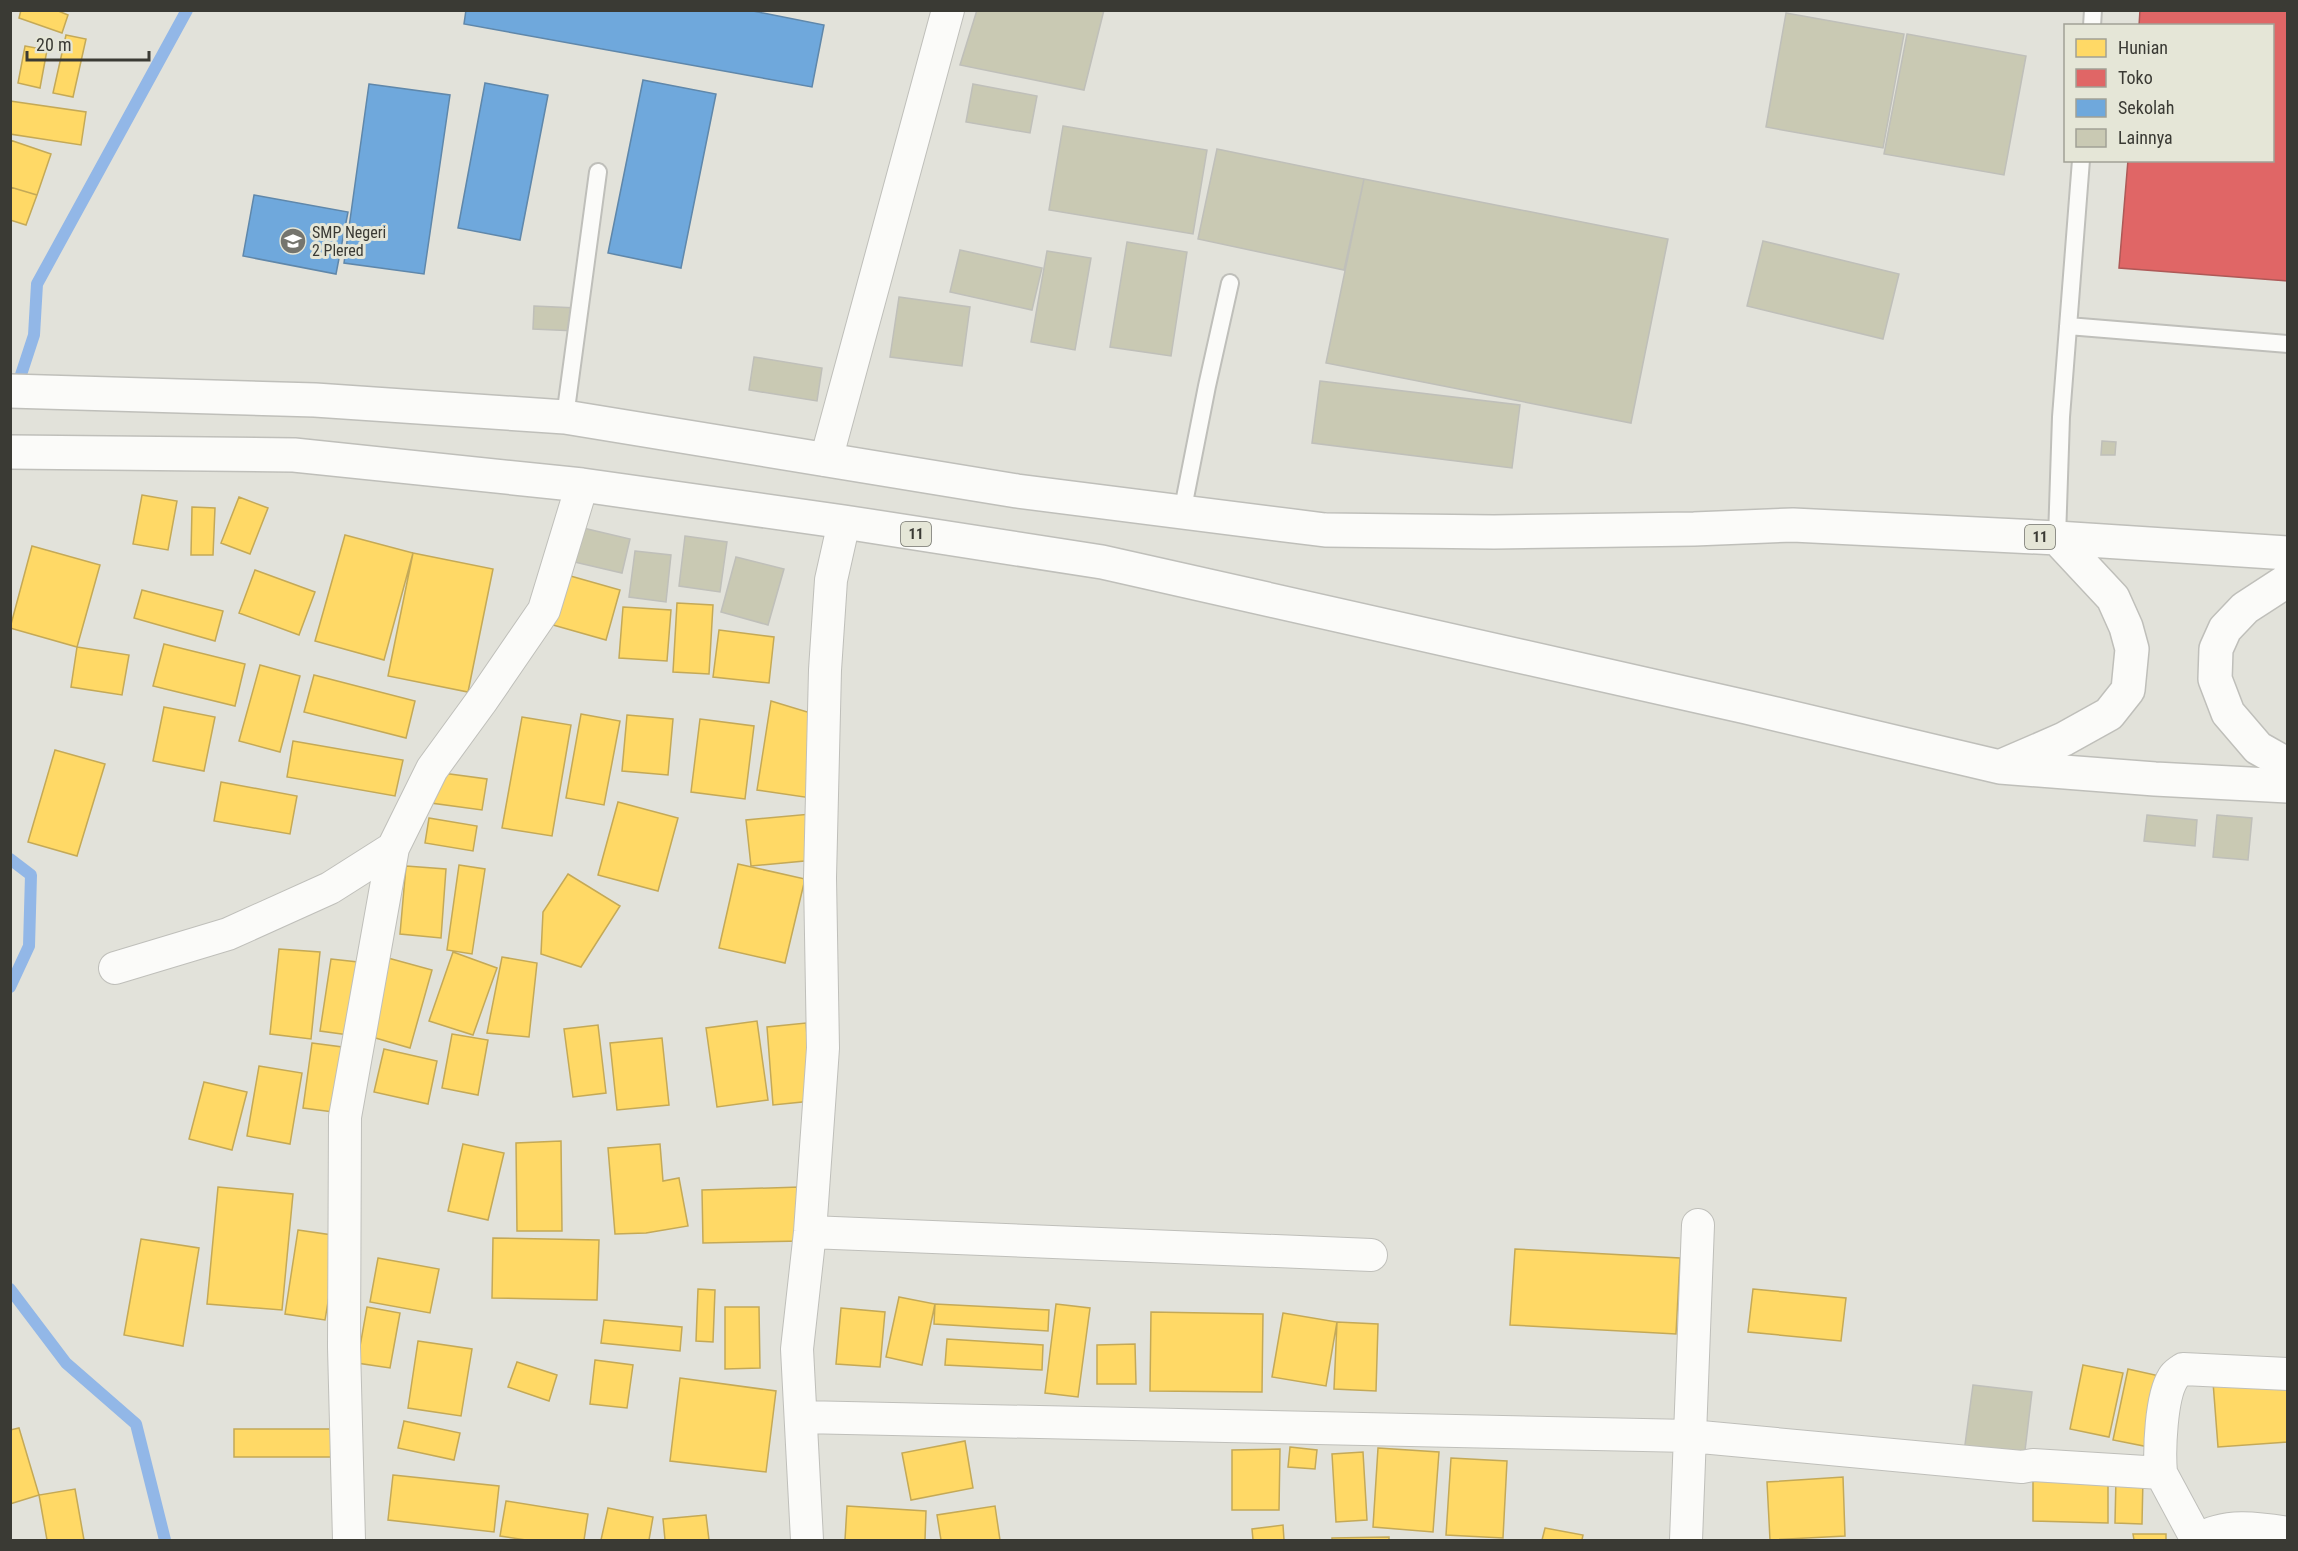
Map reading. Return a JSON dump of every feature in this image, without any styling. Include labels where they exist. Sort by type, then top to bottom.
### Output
[{"type":"highway","name":"11","points":[[10,391],[315,400],[565,417],[1017,491],[1325,530],[1494,532],[1793,525],[2057,538],[2288,553]]},
{"type":"highway","name":"11","points":[[10,452],[294,455],[582,485],[844,522],[1102,562],[1746,707],[2000,767],[2288,786]]},
{"type":"highway","points":[[2000,767],[2064,739],[2109,714],[2128,690],[2132,649],[2126,627],[2113,598],[2057,538]]},
{"type":"highway","points":[[2288,580],[2245,608],[2225,629],[2216,650],[2215,679],[2228,713],[2258,748],[2288,765]]},
{"type":"street","points":[[826,460],[948,10]]},
{"type":"street","points":[[349,1540],[344,1347],[345,1117],[393,848],[432,770],[544,610],[582,485]]},
{"type":"street","points":[[807,1540],[797,1349],[810,1232],[823,1047],[820,878],[825,670],[831,580],[844,522]]},
{"type":"street","points":[[115,968],[228,934],[330,888],[393,848]]},
{"type":"street","points":[[1686,1540],[1698,1225]]},
{"type":"street","points":[[810,1232],[1371,1255]]},
{"type":"street","points":[[2288,1374],[2183,1369],[2174,1375],[2170,1384],[2164,1408],[2159,1455],[2161,1473],[2198,1540],[2218,1530],[2262,1529],[2288,1533]]},
{"type":"street","points":[[801,1417],[1690,1436],[2022,1467],[2033,1465],[2161,1473]]},
{"type":"lane","points":[[2057,538],[2061,417],[2081,162]]},
{"type":"lane","points":[[565,417],[598,172]]},
{"type":"lane","points":[[1182,513],[1230,283]]},
{"type":"lane","points":[[2068,327],[2288,344]]},
{"type":"building: Hunian","points":[[21,10],[56,10],[68,15],[62,33],[19,18]]},
{"type":"building: Hunian","points":[[66,35],[86,39],[73,97],[53,93]]},
{"type":"building: Hunian","points":[[25,46],[47,50],[40,88],[18,83]]},
{"type":"building: Hunian","points":[[10,101],[86,112],[81,145],[10,134]]},
{"type":"building: Hunian","points":[[10,140],[51,154],[37,195],[10,187]]},
{"type":"building: Hunian","points":[[10,187],[37,195],[26,225],[10,220]]},
{"type":"building: Hunian","points":[[142,495],[177,501],[168,550],[133,544]]},
{"type":"building: Hunian","points":[[239,497],[268,508],[250,554],[221,543]]},
{"type":"building: Hunian","points":[[192,507],[215,508],[213,555],[191,555]]},
{"type":"building: Hunian","points":[[345,535],[413,553],[384,660],[315,641]]},
{"type":"building: Hunian","points":[[32,546],[100,565],[77,647],[10,628]]},
{"type":"building: Hunian","points":[[413,553],[493,569],[468,692],[388,676]]},
{"type":"building: Hunian","points":[[255,570],[315,592],[299,635],[239,613]]},
{"type":"building: Hunian","points":[[567,575],[620,590],[606,640],[553,625]]},
{"type":"building: Hunian","points":[[142,590],[223,611],[215,641],[134,618]]},
{"type":"building: Hunian","points":[[677,603],[713,605],[709,674],[673,672]]},
{"type":"building: Hunian","points":[[623,607],[671,610],[667,661],[619,658]]},
{"type":"building: Hunian","points":[[719,630],[774,637],[769,683],[713,677]]},
{"type":"building: Hunian","points":[[164,644],[245,664],[235,706],[153,686]]},
{"type":"building: Hunian","points":[[77,647],[129,655],[122,695],[71,687]]},
{"type":"building: Hunian","points":[[260,665],[300,676],[280,752],[239,741]]},
{"type":"building: Hunian","points":[[314,675],[415,701],[406,738],[304,712]]},
{"type":"building: Hunian","points":[[771,701],[814,714],[811,798],[757,790]]},
{"type":"building: Hunian","points":[[164,707],[215,717],[204,771],[153,761]]},
{"type":"building: Hunian","points":[[581,714],[620,721],[604,805],[566,798]]},
{"type":"building: Hunian","points":[[627,715],[673,719],[668,775],[622,771]]},
{"type":"building: Hunian","points":[[522,717],[571,725],[552,836],[502,828]]},
{"type":"building: Hunian","points":[[700,719],[754,726],[745,799],[691,792]]},
{"type":"building: Hunian","points":[[293,741],[403,760],[395,796],[287,777]]},
{"type":"building: Hunian","points":[[55,750],[105,764],[77,856],[28,842]]},
{"type":"building: Hunian","points":[[435,772],[487,779],[482,810],[431,803]]},
{"type":"building: Hunian","points":[[221,782],[297,796],[290,834],[214,821]]},
{"type":"building: Hunian","points":[[618,802],[678,818],[658,891],[598,875]]},
{"type":"building: Hunian","points":[[811,814],[815,860],[751,866],[746,820]]},
{"type":"building: Hunian","points":[[429,818],[477,826],[473,851],[425,843]]},
{"type":"building: Hunian","points":[[738,864],[805,879],[785,963],[719,948]]},
{"type":"building: Hunian","points":[[459,865],[485,869],[472,954],[447,950]]},
{"type":"building: Hunian","points":[[406,866],[446,869],[441,938],[400,934]]},
{"type":"building: Hunian","points":[[568,874],[620,906],[581,967],[541,954],[543,912]]},
{"type":"building: Hunian","points":[[279,949],[320,952],[311,1039],[270,1034]]},
{"type":"building: Hunian","points":[[453,952],[497,968],[473,1035],[429,1021]]},
{"type":"building: Hunian","points":[[502,957],[537,963],[529,1037],[487,1033]]},
{"type":"building: Hunian","points":[[388,958],[432,970],[410,1048],[365,1035]]},
{"type":"building: Hunian","points":[[331,959],[367,963],[356,1036],[320,1031]]},
{"type":"building: Hunian","points":[[757,1021],[768,1100],[717,1107],[706,1028]]},
{"type":"building: Hunian","points":[[806,1023],[812,1101],[773,1105],[767,1027]]},
{"type":"building: Hunian","points":[[598,1025],[606,1093],[573,1097],[564,1029]]},
{"type":"building: Hunian","points":[[452,1034],[488,1040],[478,1095],[442,1088]]},
{"type":"building: Hunian","points":[[662,1038],[669,1105],[617,1110],[610,1043]]},
{"type":"building: Hunian","points":[[312,1043],[350,1048],[341,1113],[303,1108]]},
{"type":"building: Hunian","points":[[384,1049],[437,1061],[428,1104],[374,1092]]},
{"type":"building: Hunian","points":[[259,1066],[302,1073],[290,1144],[247,1136]]},
{"type":"building: Hunian","points":[[204,1082],[247,1092],[232,1150],[189,1139]]},
{"type":"building: Hunian","points":[[561,1141],[562,1231],[517,1231],[516,1143]]},
{"type":"building: Hunian","points":[[463,1144],[504,1153],[488,1220],[448,1211]]},
{"type":"building: Hunian","points":[[660,1144],[663,1181],[679,1178],[688,1226],[646,1233],[615,1234],[608,1148]]},
{"type":"building: Hunian","points":[[218,1187],[293,1194],[282,1310],[207,1304]]},
{"type":"building: Hunian","points":[[800,1187],[802,1241],[703,1243],[702,1190]]},
{"type":"building: Hunian","points":[[298,1230],[339,1236],[325,1320],[285,1314]]},
{"type":"building: Hunian","points":[[493,1238],[599,1240],[597,1300],[492,1298]]},
{"type":"building: Hunian","points":[[141,1239],[199,1248],[183,1346],[124,1335]]},
{"type":"building: Hunian","points":[[1515,1249],[1680,1258],[1676,1334],[1510,1325]]},
{"type":"building: Hunian","points":[[378,1258],[439,1269],[430,1313],[370,1302]]},
{"type":"building: Hunian","points":[[698,1289],[715,1290],[713,1342],[696,1341]]},
{"type":"building: Hunian","points":[[1753,1289],[1846,1298],[1841,1341],[1748,1332]]},
{"type":"building: Hunian","points":[[899,1297],[935,1304],[922,1365],[886,1357]]},
{"type":"building: Hunian","points":[[935,1304],[1049,1310],[1048,1331],[934,1324]]},
{"type":"building: Hunian","points":[[1056,1304],[1090,1308],[1078,1397],[1045,1393]]},
{"type":"building: Hunian","points":[[367,1307],[400,1313],[390,1368],[357,1363]]},
{"type":"building: Hunian","points":[[725,1307],[759,1307],[760,1368],[725,1369]]},
{"type":"building: Hunian","points":[[841,1308],[885,1312],[880,1367],[836,1364]]},
{"type":"building: Hunian","points":[[1151,1312],[1263,1314],[1262,1392],[1150,1391]]},
{"type":"building: Hunian","points":[[1283,1313],[1337,1322],[1326,1386],[1272,1377]]},
{"type":"building: Hunian","points":[[604,1320],[682,1327],[680,1351],[601,1343]]},
{"type":"building: Hunian","points":[[1337,1322],[1378,1324],[1376,1391],[1334,1389]]},
{"type":"building: Hunian","points":[[947,1339],[1043,1345],[1042,1370],[945,1365]]},
{"type":"building: Hunian","points":[[418,1341],[472,1349],[461,1416],[408,1408]]},
{"type":"building: Hunian","points":[[1135,1344],[1136,1384],[1097,1384],[1097,1345]]},
{"type":"building: Hunian","points":[[595,1360],[633,1365],[627,1408],[590,1404]]},
{"type":"building: Hunian","points":[[517,1362],[557,1375],[549,1401],[508,1387]]},
{"type":"building: Hunian","points":[[2083,1365],[2123,1373],[2109,1437],[2070,1429]]},
{"type":"building: Hunian","points":[[2128,1369],[2164,1377],[2149,1447],[2113,1440]]},
{"type":"building: Hunian","points":[[2288,1376],[2288,1442],[2218,1447],[2213,1382]]},
{"type":"building: Hunian","points":[[680,1378],[776,1391],[766,1472],[670,1461]]},
{"type":"building: Hunian","points":[[404,1421],[460,1433],[454,1460],[398,1448]]},
{"type":"building: Hunian","points":[[19,1428],[39,1495],[10,1504],[10,1430]]},
{"type":"building: Hunian","points":[[234,1429],[344,1429],[344,1457],[234,1457]]},
{"type":"building: Hunian","points":[[965,1441],[973,1488],[911,1500],[902,1453]]},
{"type":"building: Hunian","points":[[1290,1447],[1317,1450],[1315,1469],[1288,1467]]},
{"type":"building: Hunian","points":[[1378,1448],[1439,1452],[1433,1532],[1373,1527]]},
{"type":"building: Hunian","points":[[1280,1449],[1279,1510],[1232,1510],[1232,1450]]},
{"type":"building: Hunian","points":[[1363,1452],[1367,1520],[1336,1522],[1332,1454]]},
{"type":"building: Hunian","points":[[1451,1458],[1507,1461],[1503,1538],[1446,1535]]},
{"type":"building: Hunian","points":[[2033,1474],[2108,1475],[2108,1523],[2033,1521]]},
{"type":"building: Hunian","points":[[393,1475],[499,1486],[494,1532],[388,1520]]},
{"type":"building: Hunian","points":[[1843,1477],[1845,1536],[1770,1540],[1767,1482]]},
{"type":"building: Hunian","points":[[2116,1477],[2143,1478],[2142,1524],[2115,1523]]},
{"type":"building: Hunian","points":[[75,1489],[84,1540],[47,1540],[39,1495]]},
{"type":"building: Hunian","points":[[506,1501],[588,1514],[584,1540],[526,1540],[500,1536]]},
{"type":"building: Hunian","points":[[847,1506],[926,1511],[925,1540],[845,1540]]},
{"type":"building: Hunian","points":[[995,1506],[1000,1540],[941,1540],[937,1515]]},
{"type":"building: Hunian","points":[[608,1508],[653,1517],[649,1540],[601,1540]]},
{"type":"building: Hunian","points":[[706,1515],[709,1540],[665,1540],[663,1519]]},
{"type":"building: Hunian","points":[[1283,1525],[1284,1540],[1253,1540],[1252,1529]]},
{"type":"building: Hunian","points":[[1545,1528],[1583,1535],[1582,1540],[1542,1540]]},
{"type":"building: Hunian","points":[[2133,1534],[2166,1534],[2166,1540],[2134,1540]]},
{"type":"building: Hunian","points":[[1389,1537],[1389,1540],[1332,1540],[1332,1538]]},
{"type":"building: Toko","points":[[2140,10],[2288,10],[2288,281],[2119,268],[2128,162],[2274,162],[2274,24],[2139,24]]},
{"type":"building: Sekolah","points":[[466,10],[748,10],[824,25],[812,87],[464,24]]},
{"type":"building: Sekolah","points":[[643,80],[716,94],[681,268],[608,253]]},
{"type":"building: Sekolah","points":[[485,83],[548,95],[520,240],[458,228]]},
{"type":"building: Sekolah","points":[[369,84],[450,95],[424,274],[344,263]]},
{"type":"building: Sekolah","points":[[254,195],[348,212],[336,274],[243,256]]},
{"type":"building: Lainnya","points":[[977,10],[1104,10],[1084,90],[960,65]]},
{"type":"building: Lainnya","points":[[1786,13],[1904,34],[1883,148],[1766,127]]},
{"type":"building: Lainnya","points":[[1907,34],[2026,56],[2004,175],[1884,154]]},
{"type":"building: Lainnya","points":[[973,84],[1037,96],[1030,133],[966,122]]},
{"type":"building: Lainnya","points":[[1063,126],[1207,150],[1193,234],[1049,210]]},
{"type":"building: Lainnya","points":[[1217,149],[1364,179],[1344,270],[1198,239]]},
{"type":"building: Lainnya","points":[[1364,179],[1668,239],[1631,423],[1326,363]]},
{"type":"building: Lainnya","points":[[1763,241],[1899,274],[1883,339],[1747,306]]},
{"type":"building: Lainnya","points":[[1127,242],[1187,252],[1171,356],[1110,347]]},
{"type":"building: Lainnya","points":[[960,250],[1042,268],[1032,310],[950,292]]},
{"type":"building: Lainnya","points":[[1047,251],[1091,258],[1075,350],[1031,342]]},
{"type":"building: Lainnya","points":[[899,297],[970,307],[962,366],[890,357]]},
{"type":"building: Lainnya","points":[[534,306],[577,308],[576,331],[533,329]]},
{"type":"building: Lainnya","points":[[754,357],[822,368],[817,401],[749,390]]},
{"type":"building: Lainnya","points":[[1320,381],[1520,405],[1512,468],[1312,443]]},
{"type":"building: Lainnya","points":[[2102,441],[2116,442],[2115,455],[2101,455]]},
{"type":"building: Lainnya","points":[[579,527],[630,539],[622,573],[570,561]]},
{"type":"building: Lainnya","points":[[685,536],[727,542],[720,592],[679,586]]},
{"type":"building: Lainnya","points":[[635,551],[671,555],[666,602],[629,597]]},
{"type":"building: Lainnya","points":[[736,557],[784,569],[768,625],[721,612]]},
{"type":"building: Lainnya","points":[[2147,815],[2197,820],[2195,846],[2144,841]]},
{"type":"building: Lainnya","points":[[2217,815],[2252,818],[2248,860],[2213,857]]},
{"type":"building: Lainnya","points":[[1973,1385],[2032,1392],[2024,1459],[1964,1452]]},
{"type":"waterway","points":[[16,390],[34,335],[37,284],[187,10]]},
{"type":"waterway","points":[[10,859],[31,875],[29,946],[10,987]]},
{"type":"waterway","points":[[10,1289],[66,1363],[136,1424],[165,1540]]},
{"type":"place","name":"SMP Negeri 2 Plered","points":[[293,241]]}]
